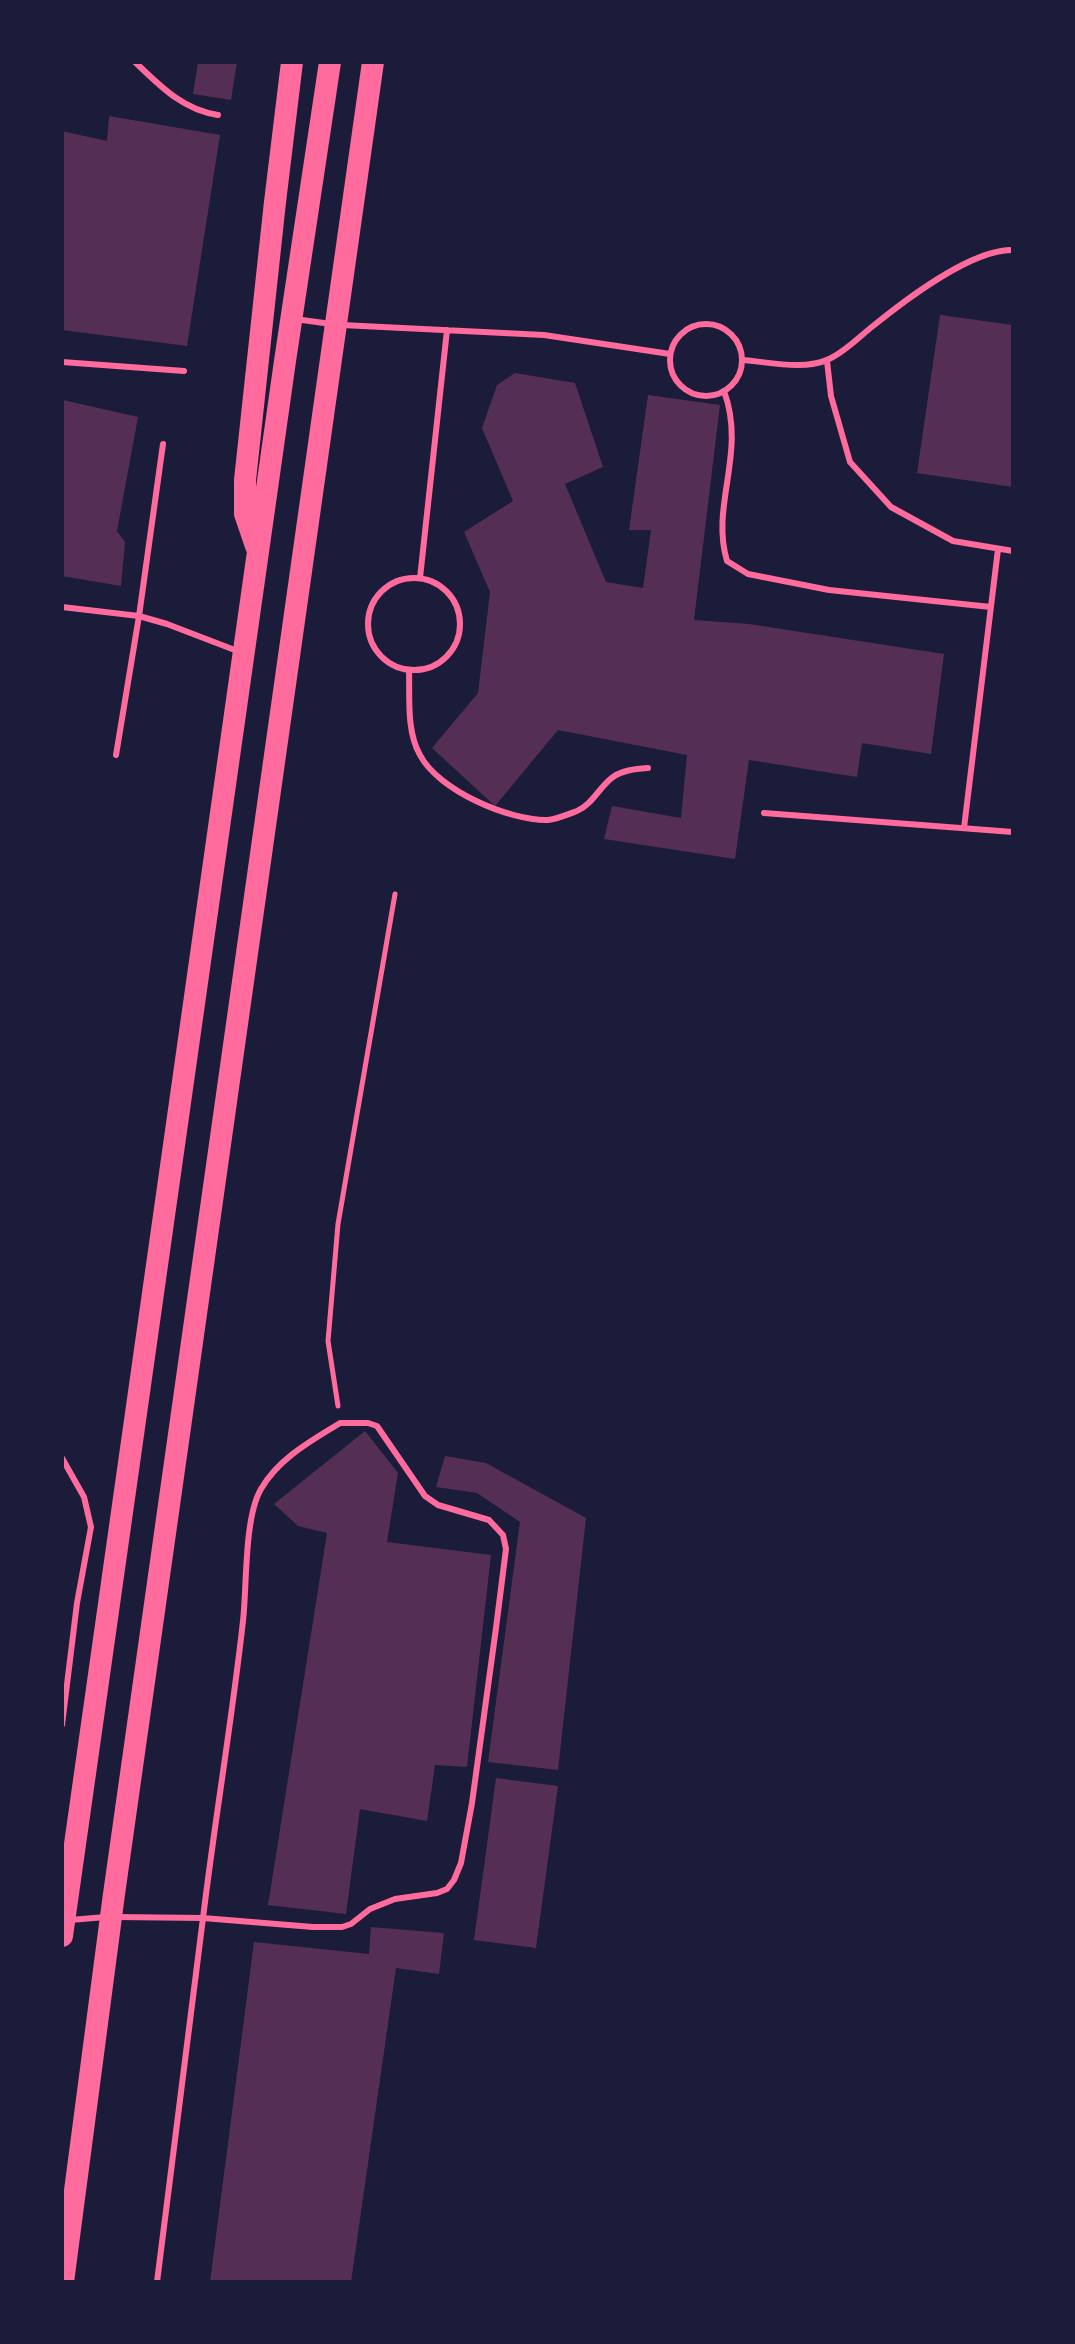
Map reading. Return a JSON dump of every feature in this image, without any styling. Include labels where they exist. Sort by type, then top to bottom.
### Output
[{"type":"highway","points":[[258,551],[245,514],[245,480],[292,62]]},
{"type":"highway","points":[[63,1926],[330,62]]},
{"type":"highway","points":[[63,2282],[373,62]]},
{"type":"lane","points":[[135,62],[187,105],[218,115]]},
{"type":"lane","points":[[743,360],[797,365],[827,361],[904,301],[965,264],[1000,250],[1013,250]]},
{"type":"lane","points":[[291,318],[336,324],[544,335],[670,354]]},
{"type":"lane","points":[[704,323],[715,324],[735,337],[743,360],[734,384],[724,391],[702,396],[681,386],[674,377],[670,354],[681,332],[704,323]]},
{"type":"lane","points":[[420,578],[447,330]]},
{"type":"lane","points":[[827,361],[831,396],[850,462],[891,507],[953,541],[1013,551]]},
{"type":"lane","points":[[62,362],[184,371]]},
{"type":"lane","points":[[724,391],[732,424],[732,451],[721,532],[727,561],[748,574],[829,590],[991,607]]},
{"type":"lane","points":[[116,755],[163,444]]},
{"type":"lane","points":[[964,828],[998,549]]},
{"type":"lane","points":[[420,578],[436,583],[457,606],[459,638],[452,652],[440,663],[425,669],[409,670],[381,656],[372,642],[368,626],[370,611],[389,585],[404,579],[420,578]]},
{"type":"lane","points":[[62,607],[139,616],[243,654]]},
{"type":"lane","points":[[409,670],[412,736],[421,757],[438,776],[468,797],[497,811],[550,820],[581,810],[613,777],[626,771],[648,768]]},
{"type":"lane","points":[[764,813],[1013,832]]},
{"type":"lane","points":[[63,1926],[112,1917],[203,1918],[342,1927],[370,1909],[395,1899],[437,1893],[447,1889],[454,1880],[461,1863],[472,1803],[506,1549],[503,1535],[489,1520],[438,1505],[425,1496],[377,1426],[340,1423],[295,1452],[260,1491],[250,1524],[243,1621],[203,1918],[157,2282]]},
{"type":"lane","points":[[62,1458],[84,1497],[91,1527],[77,1603],[62,1725]]},
{"type":"path","points":[[340,1423],[328,1341],[338,1224],[395,894]]},
{"type":"building","points":[[198,62],[237,62],[231,100],[193,94]]},
{"type":"building","points":[[109,116],[220,135],[187,346],[62,330],[62,131],[107,141]]},
{"type":"building","points":[[940,315],[1013,325],[1013,487],[917,473]]},
{"type":"building","points":[[515,373],[575,383],[603,467],[565,484],[606,582],[643,588],[651,530],[629,530],[648,395],[720,405],[694,620],[749,624],[944,654],[931,754],[862,743],[857,777],[749,760],[735,859],[604,839],[612,806],[681,818],[687,755],[558,730],[495,806],[432,748],[478,693],[490,592],[464,532],[513,501],[482,428],[497,385]]},
{"type":"building","points":[[63,400],[138,417],[117,531],[125,542],[121,586],[62,576]]},
{"type":"building","points":[[365,1431],[398,1473],[387,1542],[491,1555],[467,1767],[435,1765],[427,1821],[360,1809],[346,1914],[268,1905],[327,1533],[298,1526],[274,1504]]},
{"type":"building","points":[[445,1456],[486,1463],[586,1518],[558,1770],[488,1762],[520,1522],[477,1493],[436,1487]]},
{"type":"building","points":[[496,1778],[558,1786],[536,1948],[474,1940]]},
{"type":"building","points":[[371,1927],[444,1933],[439,1974],[396,1968],[351,2282],[210,2282],[254,1942],[369,1954]]}]
